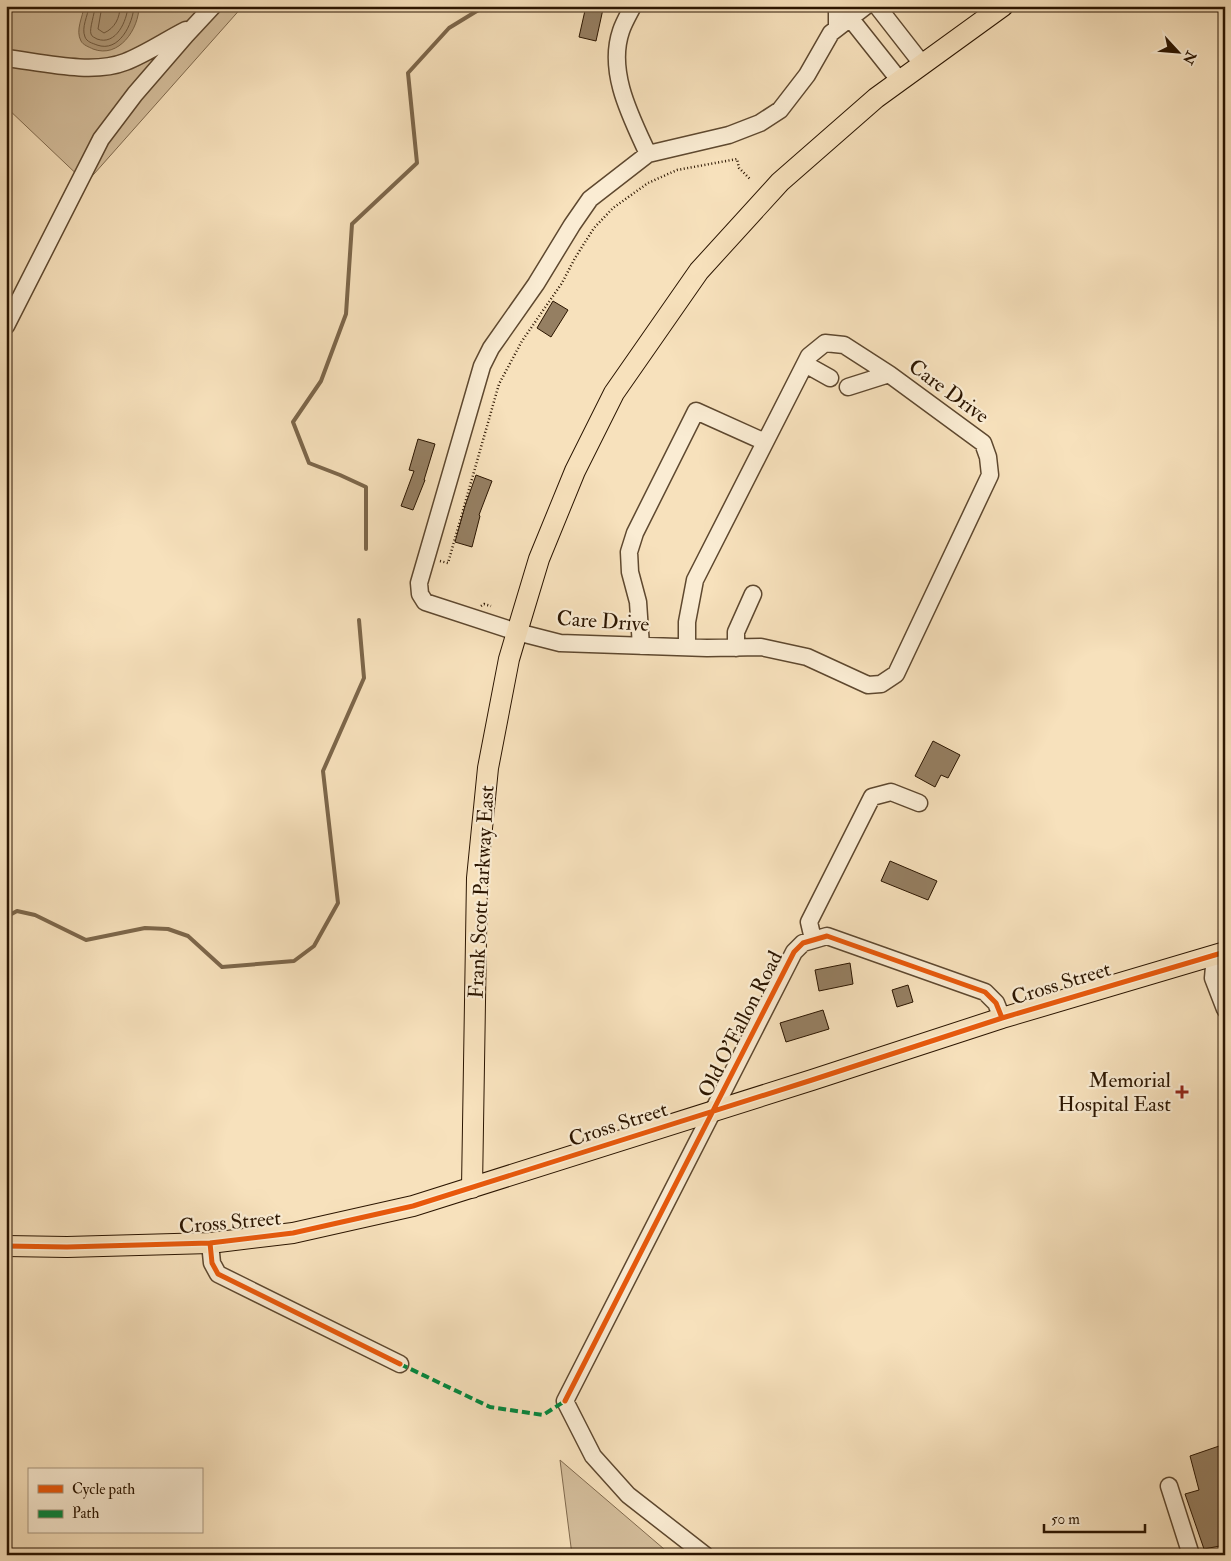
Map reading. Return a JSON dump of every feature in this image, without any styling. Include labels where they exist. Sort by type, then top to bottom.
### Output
[{"type":"main road","name":"Frank Scott Parkway East","points":[[472,1188],[477,878],[488,768],[509,659],[539,559],[575,472],[614,393],[699,271],[780,182],[876,98],[1004,6]]},
{"type":"main road","name":"Cross Street","points":[[6,1246],[67,1247],[210,1242],[293,1233],[413,1206],[1002,1018],[1221,956]]},
{"type":"street","points":[[6,326],[101,139],[122,109],[213,6]]},
{"type":"street","points":[[633,6],[621,31],[617,62],[624,103],[648,154],[729,135],[760,123],[780,110],[807,75],[831,33],[866,6]]},
{"type":"street","points":[[837,6],[844,23],[900,81]]},
{"type":"street","points":[[877,6],[923,65]]},
{"type":"street","points":[[6,58],[90,68],[110,66],[125,62],[197,24]]},
{"type":"street","name":"Care Drive","points":[[648,154],[590,199],[536,284],[491,348],[482,366],[418,583],[420,594],[426,602],[517,632],[560,643],[641,646],[687,647],[736,648],[761,647],[806,657],[868,685],[881,684],[896,674],[990,474],[988,457],[983,443],[889,374],[844,346],[825,343],[810,356],[805,364],[695,580],[687,622],[687,647]]},
{"type":"street","points":[[805,364],[830,378]]},
{"type":"street","points":[[848,386],[889,374]]},
{"type":"street","points":[[641,646],[638,602],[630,572],[630,552],[635,533],[696,411],[765,442]]},
{"type":"street","points":[[736,648],[736,632],[753,594]]},
{"type":"street","points":[[919,803],[891,792],[881,793],[872,797],[809,922],[813,939],[827,936],[985,992],[996,1003],[1002,1018]]},
{"type":"street","name":"Old O'Fallon Road","points":[[704,1555],[628,1495],[593,1456],[565,1401],[794,952],[803,943],[813,939]]},
{"type":"street","points":[[1221,956],[1213,978],[1225,1010]]},
{"type":"street","points":[[210,1242],[212,1263],[218,1274],[400,1364]]},
{"type":"street","points":[[1169,1486],[1192,1555]]},
{"type":"path","points":[[437,569],[440,561],[448,563],[499,384],[522,341],[562,284],[575,258],[594,228],[613,208],[648,183],[677,170],[737,159],[739,168],[751,180]]},
{"type":"path","points":[[479,606],[484,604],[491,606]]},
{"type":"shaded area","points":[[6,6],[243,6],[86,183],[6,107]]},
{"type":"shaded area","points":[[560,1460],[671,1555],[572,1555]]},
{"type":"water","points":[[84,6],[139,6],[135,24],[126,40],[111,50],[102,51],[85,45],[79,37]]},
{"type":"building","points":[[586,6],[603,9],[596,41],[579,37]]},
{"type":"building","points":[[553,301],[568,310],[551,337],[537,328]]},
{"type":"building","points":[[418,439],[435,444],[425,480],[413,510],[401,506],[414,471],[409,470]]},
{"type":"building","points":[[476,475],[492,481],[479,515],[472,547],[455,542]]},
{"type":"building","points":[[933,741],[960,755],[948,778],[941,775],[935,787],[915,776]]},
{"type":"building","points":[[890,861],[937,881],[928,900],[881,881]]},
{"type":"building","points":[[850,963],[853,984],[819,991],[815,970]]},
{"type":"building","points":[[908,985],[913,1002],[897,1007],[892,990]]},
{"type":"building","points":[[823,1010],[829,1029],[786,1042],[780,1023]]},
{"type":"building","points":[[1225,1444],[1225,1545],[1204,1549],[1185,1494],[1199,1490],[1190,1456]]},
{"type":"waterway","points":[[366,549],[366,487],[309,463],[293,422],[321,381],[346,314],[352,224],[417,163],[408,73],[449,28],[485,6]]},
{"type":"waterway","points":[[6,917],[17,911],[35,915],[86,940],[145,928],[168,929],[188,936],[222,967],[294,961],[314,946],[338,903],[323,771],[364,678],[359,620]]},
{"type":"marked path","points":[[400,1364],[490,1407],[543,1415],[565,1401]]},
{"type":"cycle path","points":[[565,1401],[794,952],[803,943],[827,936],[985,992],[996,1003],[1002,1018]]},
{"type":"cycle path","points":[[6,1246],[67,1247],[210,1243],[293,1233],[413,1206],[1002,1018],[1225,952]]},
{"type":"cycle path","points":[[210,1243],[212,1263],[218,1274],[400,1364]]},
{"type":"place","name":"Memorial Hospital East","points":[[1182,1092]]}]
